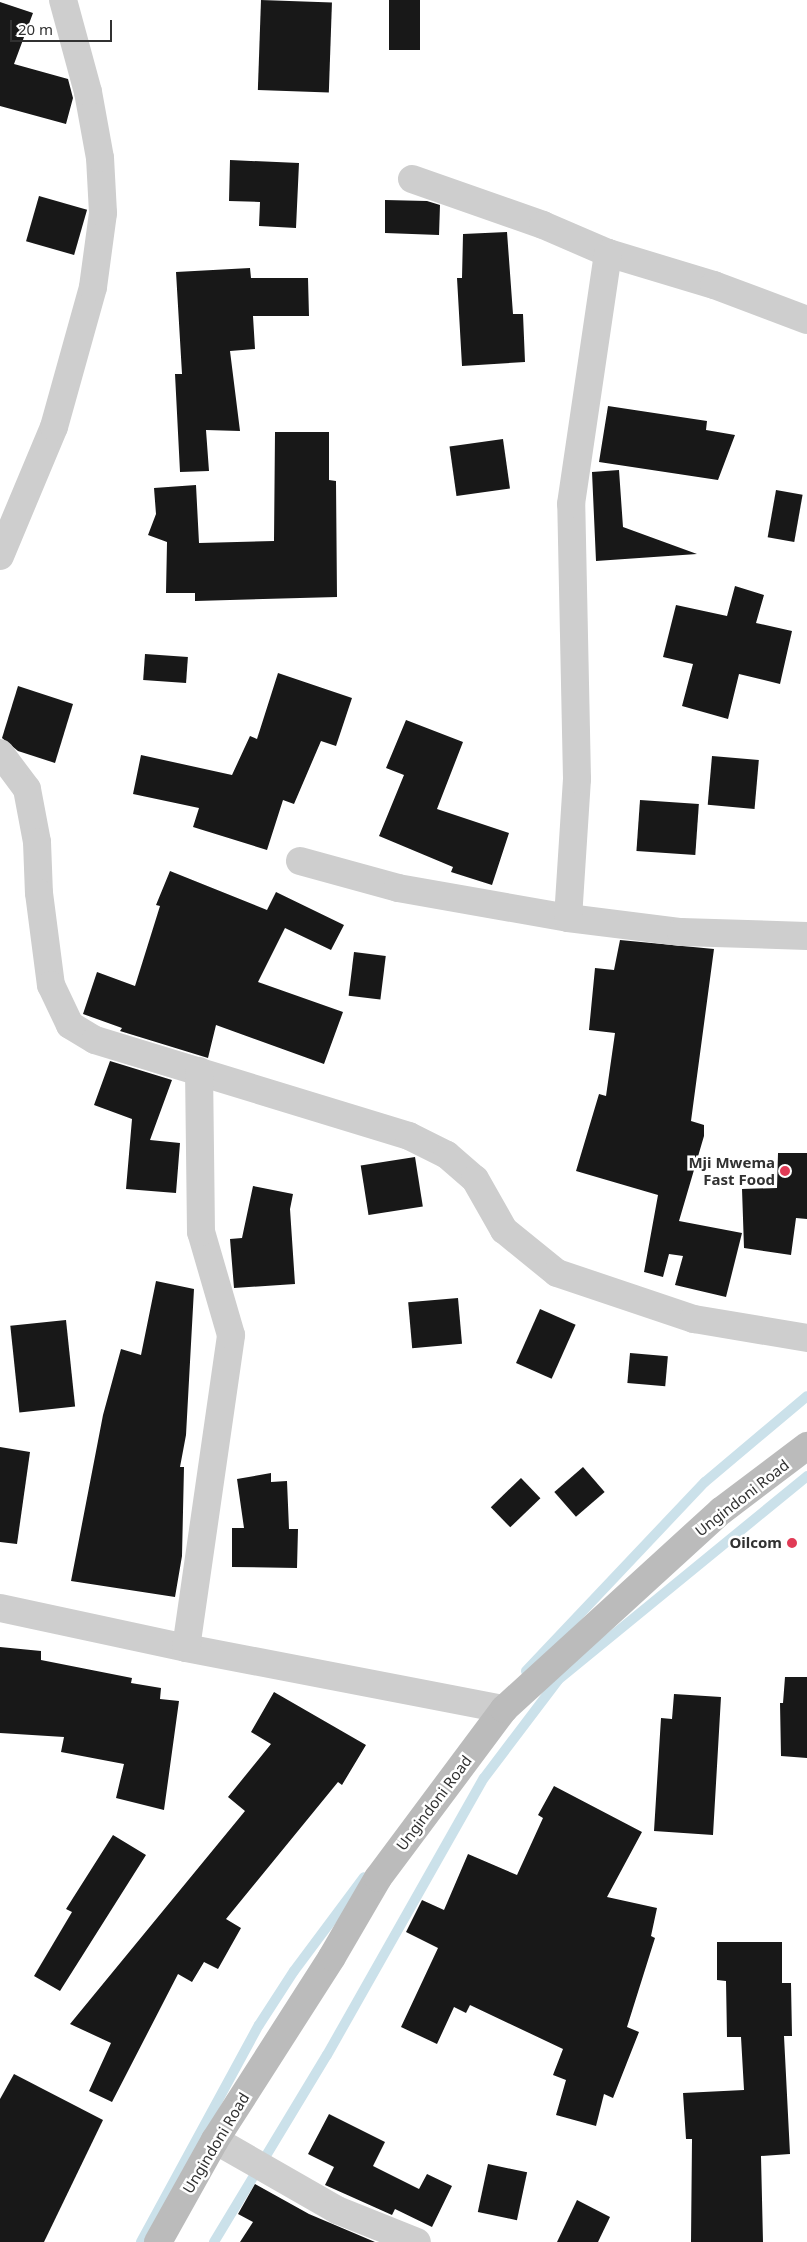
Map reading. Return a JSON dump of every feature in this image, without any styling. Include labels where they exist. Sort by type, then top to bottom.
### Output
[{"type":"main road","name":"Ungindoni Road","points":[[158,2242],[215,2140],[332,1957],[378,1878],[504,1709],[721,1511],[807,1446]]},
{"type":"street","points":[[0,556],[54,427],[93,287],[103,213],[100,158],[88,92],[63,0]]},
{"type":"street","points":[[412,179],[543,224],[608,253],[714,285],[807,320]]},
{"type":"street","points":[[568,918],[577,778],[571,504],[608,253]]},
{"type":"street","points":[[0,753],[27,789],[36,842],[39,893],[51,984],[70,1025],[95,1040],[409,1136],[447,1155],[475,1180],[504,1230],[557,1273],[694,1319],[807,1338]]},
{"type":"street","points":[[300,861],[398,888],[568,918],[681,932],[807,936]]},
{"type":"street","points":[[186,1648],[232,1335],[201,1232],[198,1071]]},
{"type":"street","points":[[0,1608],[186,1648],[504,1709]]},
{"type":"street","points":[[215,2140],[337,2210],[417,2242]]},
{"type":"building","points":[[261,0],[332,2],[329,92],[258,90]]},
{"type":"building","points":[[389,0],[420,0],[420,50],[389,50]]},
{"type":"building","points":[[0,2],[33,13],[14,64],[68,79],[73,98],[66,124],[0,106]]},
{"type":"building","points":[[230,160],[299,163],[296,228],[259,226],[260,202],[229,201]]},
{"type":"building","points":[[39,196],[87,210],[74,255],[26,241]]},
{"type":"building","points":[[385,200],[427,201],[440,205],[439,235],[385,233]]},
{"type":"building","points":[[507,232],[513,314],[523,314],[525,362],[462,366],[457,278],[462,278],[463,234]]},
{"type":"building","points":[[250,268],[251,278],[308,278],[309,316],[253,316],[255,349],[230,351],[240,431],[206,430],[209,471],[180,472],[175,374],[182,374],[176,272]]},
{"type":"building","points":[[608,406],[707,421],[706,430],[735,435],[718,480],[599,462]]},
{"type":"building","points":[[275,432],[329,432],[329,480],[336,481],[337,597],[195,601],[195,593],[166,593],[167,542],[148,535],[156,514],[154,488],[196,485],[199,543],[274,541]]},
{"type":"building","points":[[503,439],[510,489],[456,496],[450,447]]},
{"type":"building","points":[[619,470],[623,527],[697,554],[596,561],[592,472]]},
{"type":"building","points":[[776,490],[803,495],[794,542],[768,537]]},
{"type":"building","points":[[735,586],[764,595],[756,623],[792,631],[780,684],[739,674],[728,719],[682,706],[693,664],[663,657],[676,605],[727,616]]},
{"type":"building","points":[[145,654],[188,657],[186,683],[143,680]]},
{"type":"building","points":[[278,673],[352,698],[336,746],[321,741],[294,804],[283,800],[267,850],[193,827],[199,808],[133,794],[141,755],[232,775],[250,736],[257,739]]},
{"type":"building","points":[[18,686],[73,704],[55,763],[18,751],[2,738]]},
{"type":"building","points":[[406,720],[463,742],[437,809],[509,833],[492,885],[451,872],[453,867],[379,836],[404,775],[386,768]]},
{"type":"building","points":[[712,756],[759,760],[755,809],[708,805]]},
{"type":"building","points":[[640,800],[699,804],[695,855],[636,851]]},
{"type":"building","points":[[170,871],[267,910],[276,892],[344,925],[331,950],[285,928],[258,982],[343,1012],[324,1064],[216,1025],[208,1058],[120,1031],[122,1028],[83,1014],[97,972],[135,986],[160,906],[156,905]]},
{"type":"building","points":[[620,940],[714,949],[691,1121],[704,1125],[704,1136],[679,1221],[742,1233],[726,1297],[675,1285],[683,1256],[669,1254],[663,1277],[644,1272],[658,1195],[576,1171],[599,1094],[606,1096],[615,1033],[589,1030],[595,968],[614,970]]},
{"type":"building","points":[[354,952],[386,956],[380,1000],[349,996]]},
{"type":"building","points":[[110,1061],[172,1080],[150,1140],[180,1143],[176,1193],[126,1189],[132,1119],[94,1105]]},
{"type":"building","points":[[778,1153],[807,1153],[807,1219],[796,1218],[791,1255],[744,1248],[742,1189],[777,1188]]},
{"type":"building","points":[[415,1157],[423,1206],[368,1215],[361,1166]]},
{"type":"building","points":[[253,1186],[293,1194],[290,1209],[295,1284],[234,1288],[230,1239],[242,1238]]},
{"type":"building","points":[[156,1281],[194,1289],[186,1435],[180,1467],[184,1467],[182,1556],[175,1597],[71,1581],[103,1415],[121,1349],[141,1355]]},
{"type":"building","points":[[458,1298],[462,1344],[412,1348],[408,1302]]},
{"type":"building","points":[[540,1309],[576,1325],[552,1379],[516,1363]]},
{"type":"building","points":[[66,1320],[75,1407],[19,1412],[10,1326]]},
{"type":"building","points":[[630,1353],[668,1356],[665,1386],[627,1383]]},
{"type":"building","points":[[0,1447],[30,1452],[17,1544],[0,1542]]},
{"type":"building","points":[[583,1467],[605,1492],[576,1517],[554,1492]]},
{"type":"building","points":[[271,1473],[271,1482],[287,1481],[289,1529],[298,1529],[297,1568],[232,1567],[232,1528],[244,1528],[237,1479]]},
{"type":"building","points":[[521,1478],[540,1498],[510,1527],[491,1507]]},
{"type":"building","points":[[0,1647],[41,1651],[41,1660],[132,1678],[131,1683],[161,1688],[160,1699],[179,1701],[164,1810],[116,1798],[124,1764],[61,1752],[64,1737],[0,1733]]},
{"type":"building","points":[[785,1677],[807,1677],[807,1758],[781,1756],[780,1703],[783,1703]]},
{"type":"building","points":[[274,1692],[366,1745],[342,1785],[338,1782],[226,1919],[241,1928],[218,1969],[204,1962],[192,1982],[178,1974],[112,2102],[89,2091],[111,2043],[70,2024],[245,1811],[228,1797],[271,1744],[251,1732]]},
{"type":"building","points":[[674,1694],[721,1697],[713,1835],[654,1831],[661,1718],[672,1719]]},
{"type":"building","points":[[554,1786],[642,1832],[607,1897],[657,1908],[651,1936],[655,1938],[627,2027],[639,2032],[613,2098],[604,2094],[596,2126],[556,2115],[566,2080],[553,2075],[563,2049],[470,2005],[466,2013],[454,2007],[437,2044],[401,2027],[438,1948],[406,1932],[422,1900],[444,1910],[468,1854],[517,1875],[543,1818],[538,1815]]},
{"type":"building","points":[[113,1835],[146,1855],[60,1991],[34,1976],[72,1912],[66,1909]]},
{"type":"building","points":[[717,1942],[782,1942],[782,1983],[791,1983],[792,2036],[784,2036],[790,2154],[761,2156],[763,2242],[691,2242],[692,2139],[686,2139],[683,2093],[744,2090],[741,2037],[727,2037],[726,1981],[717,1980]]},
{"type":"building","points":[[14,2074],[103,2120],[44,2242],[0,2242],[0,2099]]},
{"type":"building","points":[[329,2114],[385,2142],[373,2166],[419,2189],[427,2174],[452,2186],[432,2227],[395,2209],[392,2215],[325,2185],[334,2167],[308,2154]]},
{"type":"building","points":[[488,2164],[527,2172],[517,2220],[478,2212]]},
{"type":"building","points":[[255,2184],[309,2214],[375,2242],[240,2242],[253,2222],[238,2214]]},
{"type":"building","points":[[577,2200],[610,2217],[598,2242],[557,2242]]},
{"type":"waterway","points":[[526,1671],[705,1482],[807,1396]]},
{"type":"waterway","points":[[214,2242],[327,2055],[484,1778],[558,1680],[807,1476]]},
{"type":"waterway","points":[[141,2242],[259,2025],[294,1971],[364,1877]]},
{"type":"place","name":"Mji Mwema Fast Food","points":[[785,1171]]},
{"type":"place","name":"Oilcom","points":[[792,1543]]}]
